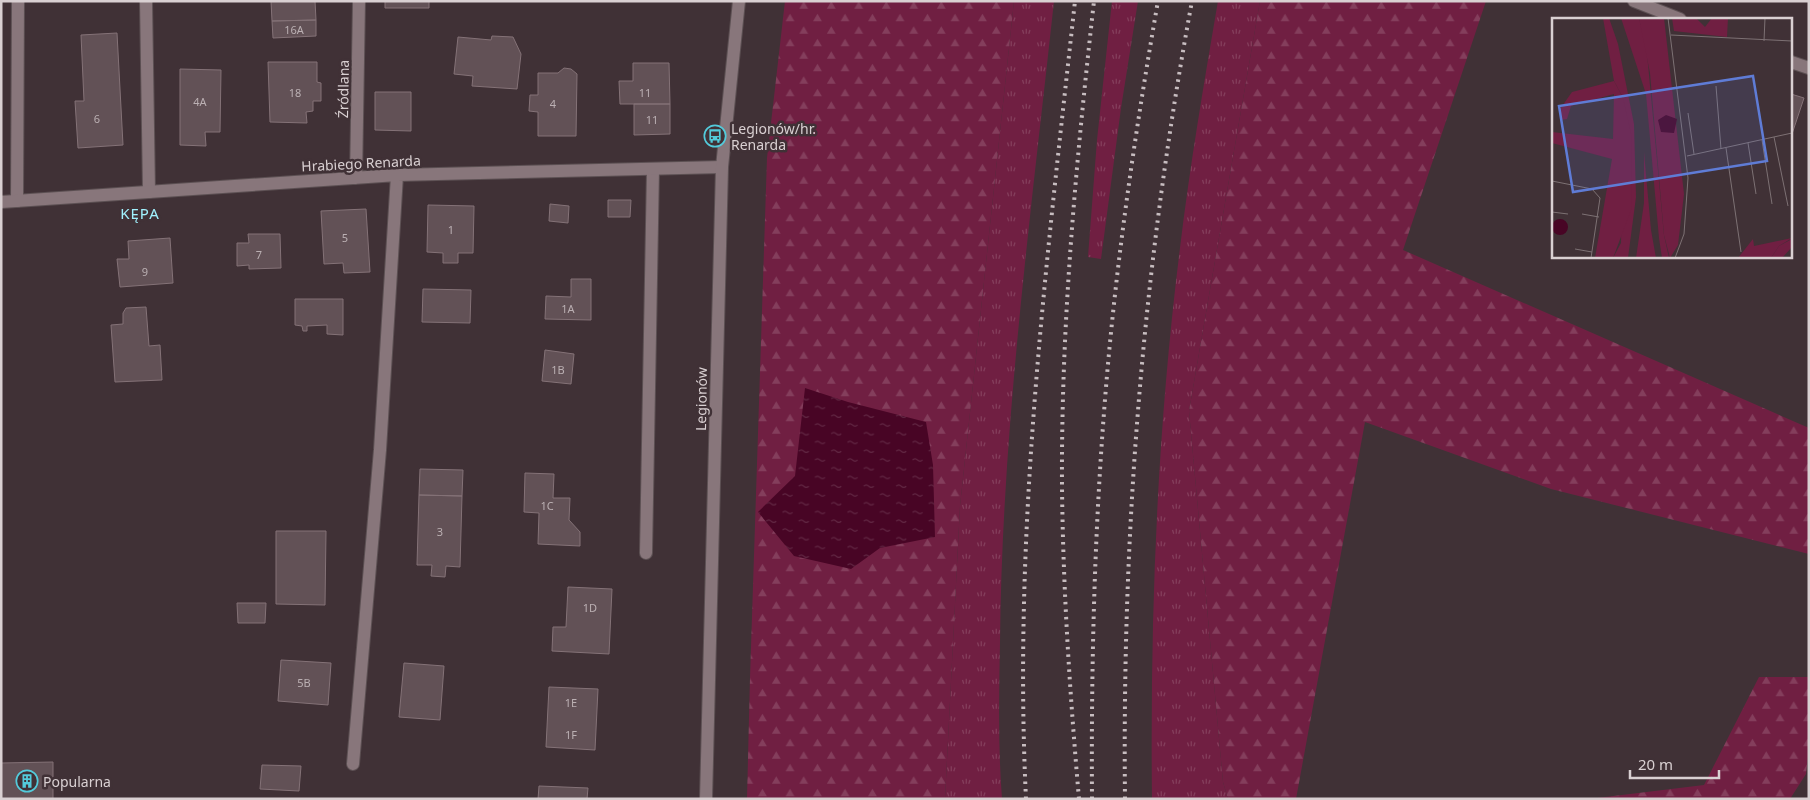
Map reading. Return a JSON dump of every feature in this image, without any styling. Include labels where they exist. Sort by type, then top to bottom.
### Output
[{"type":"street","points":[[17,201],[18,1]]},
{"type":"street","points":[[146,1],[149,192]]},
{"type":"street","name":"Źródlana","points":[[356,178],[359,1]]},
{"type":"street","name":"Legionów","points":[[706,799],[722,167],[739,1]]},
{"type":"street","points":[[1634,1],[1677,18]]},
{"type":"street","points":[[1792,62],[1809,68]]},
{"type":"street","name":"Hrabiego Renarda","points":[[1,202],[397,175],[722,167]]},
{"type":"street","points":[[646,553],[653,169]]},
{"type":"street","points":[[353,764],[380,450],[397,175]]},
{"type":"green space","points":[[785,1],[1014,1],[960,506],[945,799],[747,799],[767,158]]},
{"type":"green space","points":[[1014,1],[1054,1],[1019,321],[1006,481],[999,681],[1002,799],[945,799],[960,506]]},
{"type":"green space","points":[[1112,1],[1138,1],[1121,108],[1101,259],[1088,257],[1097,140]]},
{"type":"green space","points":[[1218,1],[1260,1],[1189,411],[1223,782],[1228,799],[1152,799],[1154,592],[1166,385],[1184,217]]},
{"type":"green space","points":[[1260,1],[1486,1],[1403,250],[1809,428],[1809,554],[1551,489],[1365,422],[1296,799],[1228,799],[1223,782],[1189,411]]},
{"type":"green space","points":[[1759,677],[1809,677],[1809,748],[1806,774],[1790,799],[1589,799],[1704,785]]},
{"type":"water","points":[[805,388],[848,402],[926,422],[933,465],[935,537],[880,548],[851,569],[794,556],[758,512],[795,476]]},
{"type":"building","points":[[271,1],[315,1],[316,20],[272,21]]},
{"type":"building","points":[[385,1],[429,1],[429,8],[385,8]]},
{"type":"building","points":[[316,20],[316,36],[273,38],[272,21]]},
{"type":"building","points":[[117,33],[123,145],[78,148],[75,101],[84,101],[81,35]]},
{"type":"building","points":[[492,36],[513,37],[521,54],[517,89],[472,86],[473,76],[454,74],[458,37],[491,40]]},
{"type":"building","points":[[268,62],[317,62],[317,82],[321,83],[321,101],[313,101],[313,111],[306,112],[307,123],[270,122]]},
{"type":"building","points":[[633,63],[669,63],[670,104],[620,104],[619,81],[633,81]]},
{"type":"building","points":[[564,68],[571,69],[577,74],[576,136],[538,136],[538,112],[529,111],[530,95],[538,95],[538,73],[558,73]]},
{"type":"building","points":[[180,69],[221,70],[220,132],[205,132],[206,146],[180,145]]},
{"type":"building","points":[[375,92],[411,92],[411,131],[375,130]]},
{"type":"building","points":[[1792,94],[1804,98],[1792,134]]},
{"type":"building","points":[[634,104],[670,104],[670,134],[634,135]]},
{"type":"building","points":[[608,200],[631,200],[630,217],[608,217]]},
{"type":"building","points":[[550,204],[569,206],[568,223],[549,221]]},
{"type":"building","points":[[428,205],[474,206],[473,253],[458,253],[458,263],[443,263],[443,253],[427,252]]},
{"type":"building","points":[[366,209],[370,272],[344,273],[343,263],[324,264],[321,211]]},
{"type":"building","points":[[248,234],[280,234],[281,268],[249,269],[249,265],[237,266],[237,243],[249,243]]},
{"type":"building","points":[[170,238],[173,283],[120,287],[117,259],[129,259],[128,241]]},
{"type":"building","points":[[571,279],[591,279],[591,320],[545,319],[546,296],[571,297]]},
{"type":"building","points":[[423,289],[471,290],[470,323],[422,322]]},
{"type":"building","points":[[295,299],[343,299],[343,335],[327,334],[327,325],[307,326],[307,331],[303,331],[302,326],[295,325]]},
{"type":"building","points":[[146,307],[149,346],[160,345],[162,380],[115,382],[111,325],[123,324],[123,313],[126,308]]},
{"type":"building","points":[[545,350],[574,354],[571,384],[542,381]]},
{"type":"building","points":[[420,469],[463,470],[462,496],[419,495]]},
{"type":"building","points":[[525,473],[554,474],[553,498],[570,498],[569,520],[580,532],[580,546],[538,544],[539,513],[524,512]]},
{"type":"building","points":[[419,495],[462,496],[460,567],[446,566],[445,577],[431,576],[432,565],[417,565]]},
{"type":"building","points":[[276,531],[326,531],[325,605],[276,604]]},
{"type":"building","points":[[568,587],[612,589],[609,654],[552,651],[553,627],[566,627]]},
{"type":"building","points":[[237,603],[266,603],[265,623],[238,623]]},
{"type":"building","points":[[281,660],[331,663],[328,705],[278,701]]},
{"type":"building","points":[[404,663],[444,666],[440,720],[399,717]]},
{"type":"building","points":[[549,687],[598,689],[595,750],[546,747]]},
{"type":"building","name":"Popularna","points":[[53,762],[53,799],[1,799],[1,763]]},
{"type":"building","points":[[262,765],[301,766],[299,791],[260,789]]},
{"type":"building","points":[[539,786],[588,788],[587,799],[538,799]]},
{"type":"railway","points":[[1026,799],[1023,699],[1028,499],[1043,300],[1075,1]]},
{"type":"railway","points":[[1079,799],[1065,603],[1062,425],[1071,243],[1094,1]]},
{"type":"railway","points":[[1092,799],[1092,690],[1095,582],[1108,364],[1129,182],[1158,1]]},
{"type":"railway","points":[[1125,799],[1127,598],[1139,399],[1160,199],[1192,1]]},
{"type":"place","name":"Legionów/hr. Renarda","points":[[715,136]]},
{"type":"place","name":"Popularna","points":[[27,781]]},
{"type":"district","name":"KĘPA","points":[[140,213]]}]
